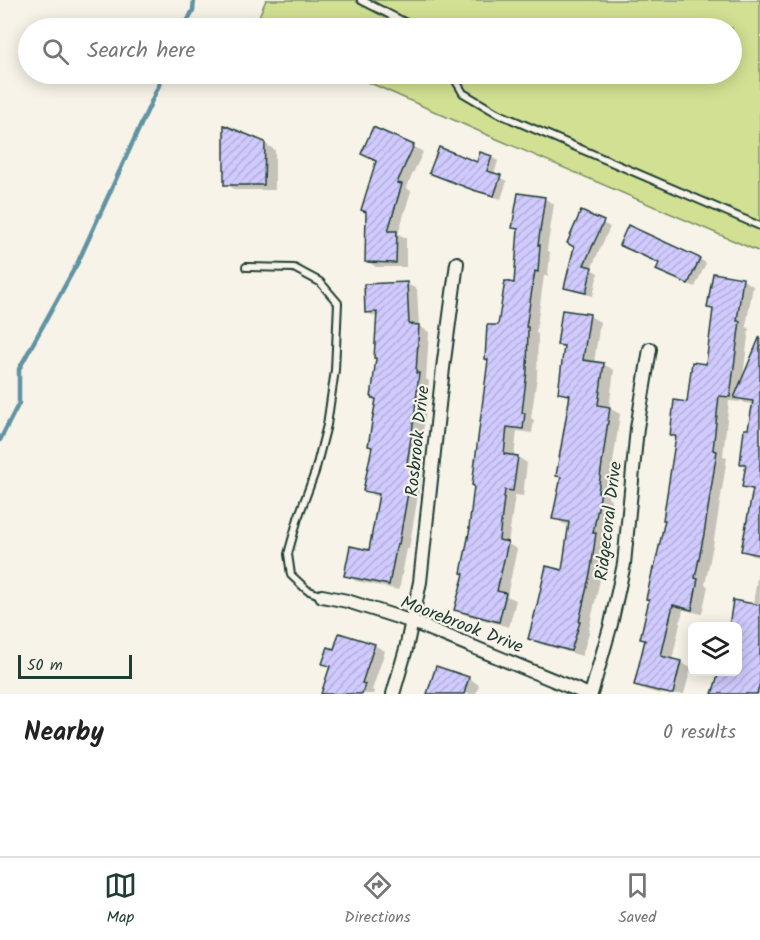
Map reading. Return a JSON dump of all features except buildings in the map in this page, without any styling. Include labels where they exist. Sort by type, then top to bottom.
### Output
[{"type":"street","name":"Rosbrook Drive","points":[[393,694],[406,649],[421,571],[457,263]]},
{"type":"street","name":"Ridgecoral Drive","points":[[589,694],[611,624],[624,564],[637,428],[650,349]]},
{"type":"street","name":"Moorebrook Drive","points":[[322,596],[347,601],[412,622],[589,694]]},
{"type":"lane","points":[[361,0],[396,18]]},
{"type":"lane","points":[[458,84],[463,93],[498,113],[760,226]]},
{"type":"lane","points":[[246,267],[294,268],[320,282],[338,303],[335,370],[327,424],[315,472],[288,554],[291,575],[307,590],[322,596]]},
{"type":"green space","points":[[266,0],[760,0],[760,252],[373,84],[742,84],[742,18],[258,18]]},
{"type":"waterway","points":[[189,18],[194,0]]},
{"type":"waterway","points":[[0,440],[19,403],[19,369],[78,262],[159,84]]}]
